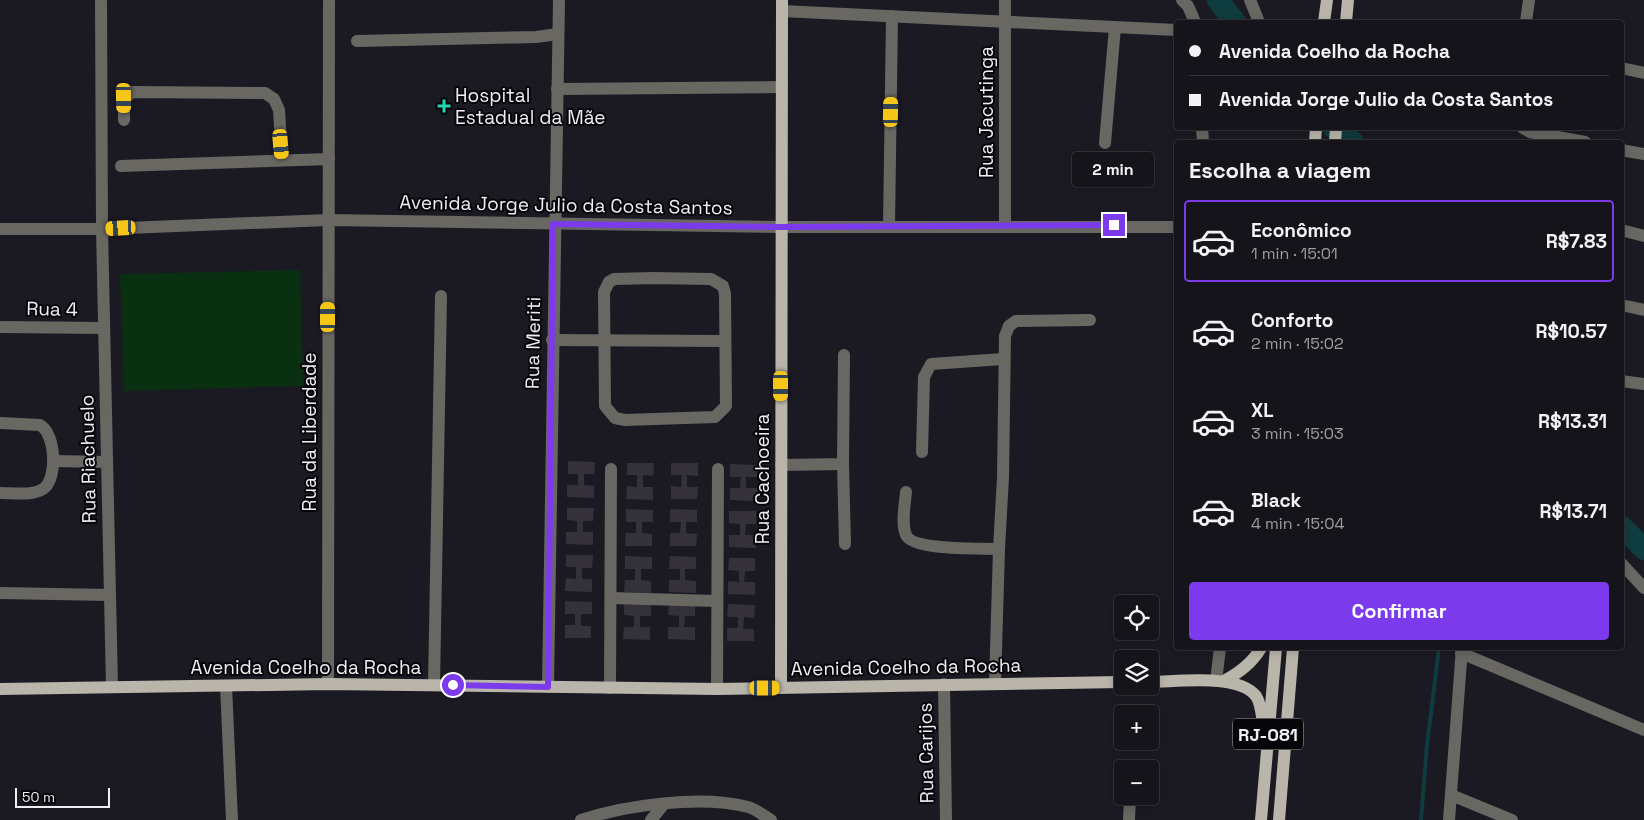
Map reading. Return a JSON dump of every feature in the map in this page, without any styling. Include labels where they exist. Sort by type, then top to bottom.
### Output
[{"type":"main road","points":[[1324,20],[1327,0]]},
{"type":"main road","points":[[1346,20],[1348,0]]},
{"type":"main road","name":"Rua Cachoeira","points":[[781,688],[782,6]]},
{"type":"main road","points":[[1220,681],[1244,669],[1254,660],[1260,650]]},
{"type":"main road","name":"RJ-081","points":[[1261,820],[1276,650]]},
{"type":"main road","name":"RJ-081","points":[[1278,820],[1293,650]]},
{"type":"main road","points":[[1159,682],[1220,681],[1245,688],[1259,702],[1267,751]]},
{"type":"main road","name":"Avenida Coelho da Rocha","points":[[0,689],[434,684],[716,689],[1114,682]]},
{"type":"street","name":"Rua Riachuelo","points":[[101,0],[102,229],[112,687]]},
{"type":"street","name":"Rua da Liberdade","points":[[328,684],[329,0]]},
{"type":"street","name":"Rua Meriti","points":[[548,687],[553,224],[558,0]]},
{"type":"street","name":"Rua Jacutinga","points":[[1005,0],[1005,225]]},
{"type":"street","points":[[1182,0],[1188,6],[1195,20]]},
{"type":"street","points":[[1250,0],[1258,20]]},
{"type":"street","points":[[1526,20],[1528,0]]},
{"type":"street","points":[[782,6],[892,16],[1174,30]]},
{"type":"street","points":[[889,226],[892,16]]},
{"type":"street","points":[[1105,143],[1115,27]]},
{"type":"street","points":[[357,41],[558,34]]},
{"type":"street","points":[[1624,69],[1644,73]]},
{"type":"street","points":[[557,89],[782,87]]},
{"type":"street","points":[[124,120],[124,98],[134,92],[265,93],[274,99],[279,110],[282,160]]},
{"type":"street","points":[[1526,130],[1574,140]]},
{"type":"street","points":[[1624,151],[1644,154]]},
{"type":"street","points":[[121,166],[329,158]]},
{"type":"street","name":"Avenida Jorge Julio da Costa Santos","points":[[0,229],[102,229],[328,220],[781,227],[1174,226]]},
{"type":"street","points":[[1624,231],[1644,236]]},
{"type":"street","points":[[614,279],[711,279],[723,286],[725,294],[724,341],[726,406],[722,413],[715,417],[704,419],[625,420],[615,418],[605,406],[603,302],[606,286],[614,279]]},
{"type":"street","points":[[434,684],[441,296]]},
{"type":"street","points":[[1624,306],[1644,310]]},
{"type":"street","points":[[995,684],[1003,477],[1003,359],[1005,336],[1009,326],[1016,321],[1090,320]]},
{"type":"street","name":"Rua 4","points":[[0,326],[104,328]]},
{"type":"street","points":[[552,340],[724,341]]},
{"type":"street","points":[[844,355],[843,464],[845,544]]},
{"type":"street","points":[[922,452],[924,377],[931,364],[1003,359]]},
{"type":"street","points":[[1624,381],[1644,384]]},
{"type":"street","points":[[0,423],[40,425],[45,428],[51,438],[53,460],[50,480],[44,488],[32,492],[0,493]]},
{"type":"street","points":[[53,460],[107,462]]},
{"type":"street","points":[[781,465],[843,464]]},
{"type":"street","points":[[610,688],[611,469]]},
{"type":"street","points":[[716,689],[718,469]]},
{"type":"street","points":[[906,492],[904,530],[907,537],[914,543],[932,546],[999,549]]},
{"type":"street","points":[[1624,566],[1644,588]]},
{"type":"street","points":[[0,593],[110,595]]},
{"type":"street","points":[[611,598],[717,601]]},
{"type":"street","points":[[1220,650],[1220,681]]},
{"type":"street","points":[[1449,820],[1462,650],[1644,730]]},
{"type":"street","name":"Rua Carijos","points":[[944,684],[947,777],[946,820]]},
{"type":"street","points":[[226,686],[232,820]]},
{"type":"street","points":[[1451,794],[1512,820]]},
{"type":"street","points":[[581,820],[637,806],[701,803],[749,808],[771,820]]},
{"type":"street","points":[[651,820],[664,804]]},
{"type":"street","points":[[1129,820],[1130,805]]},
{"type":"green space","points":[[300,270],[303,386],[124,391],[120,274]]},
{"type":"building","points":[[568,461],[595,462],[594,474],[584,474],[584,485],[594,486],[594,498],[567,497],[567,485],[578,485],[578,474],[568,474]]},
{"type":"building","points":[[627,463],[654,463],[653,476],[643,475],[643,487],[653,487],[653,500],[626,499],[627,486],[637,487],[637,475],[627,475]]},
{"type":"building","points":[[671,463],[698,463],[698,476],[687,475],[687,487],[698,487],[697,499],[671,499],[671,486],[681,487],[682,475],[671,475]]},
{"type":"building","points":[[730,464],[757,465],[757,477],[746,477],[746,488],[757,488],[757,501],[730,500],[730,488],[740,488],[741,477],[730,477]]},
{"type":"building","points":[[567,508],[594,508],[593,521],[583,521],[583,532],[593,532],[593,545],[566,544],[566,532],[577,532],[577,521],[567,520]]},
{"type":"building","points":[[626,509],[653,510],[653,522],[642,522],[642,533],[652,534],[652,546],[625,546],[626,533],[636,533],[636,522],[626,522]]},
{"type":"building","points":[[670,509],[697,510],[697,522],[686,522],[686,533],[697,534],[696,546],[670,546],[670,533],[680,533],[681,522],[670,522]]},
{"type":"building","points":[[729,511],[756,511],[756,524],[746,524],[745,535],[756,535],[756,548],[729,547],[729,535],[740,535],[740,524],[729,523]]},
{"type":"building","points":[[566,555],[593,555],[592,568],[582,568],[582,579],[592,579],[592,592],[565,591],[566,578],[576,579],[576,567],[566,567]]},
{"type":"building","points":[[625,556],[652,557],[652,569],[641,569],[641,580],[651,581],[651,593],[624,592],[625,580],[635,580],[635,569],[625,569]]},
{"type":"building","points":[[670,556],[696,557],[696,569],[685,569],[685,580],[696,581],[696,593],[669,592],[669,580],[680,580],[680,569],[669,569]]},
{"type":"building","points":[[729,558],[755,558],[755,571],[745,571],[744,582],[755,582],[755,595],[728,594],[728,581],[739,582],[739,571],[728,570]]},
{"type":"building","points":[[565,601],[592,602],[592,614],[581,614],[581,626],[591,626],[591,638],[565,638],[565,625],[575,625],[575,614],[565,614]]},
{"type":"building","points":[[624,603],[651,604],[651,616],[640,616],[640,627],[650,627],[650,640],[623,639],[624,627],[634,627],[634,616],[624,615]]},
{"type":"building","points":[[669,603],[695,603],[695,616],[685,616],[684,627],[695,627],[695,640],[668,639],[668,627],[679,627],[679,616],[668,615]]},
{"type":"building","points":[[728,604],[755,605],[754,618],[744,617],[743,629],[754,629],[754,641],[727,641],[727,628],[738,628],[738,617],[727,617]]},
{"type":"waterway","points":[[1218,0],[1233,20]]},
{"type":"waterway","points":[[1337,130],[1350,140]]},
{"type":"waterway","points":[[1624,529],[1644,549]]},
{"type":"waterway","points":[[1421,820],[1427,745],[1439,650]]},
{"type":"place","name":"Hospital Estadual da Mãe","points":[[444,106]]},
{"type":"route","points":[[453,685],[548,687],[553,224],[781,227],[1114,225]]}]
